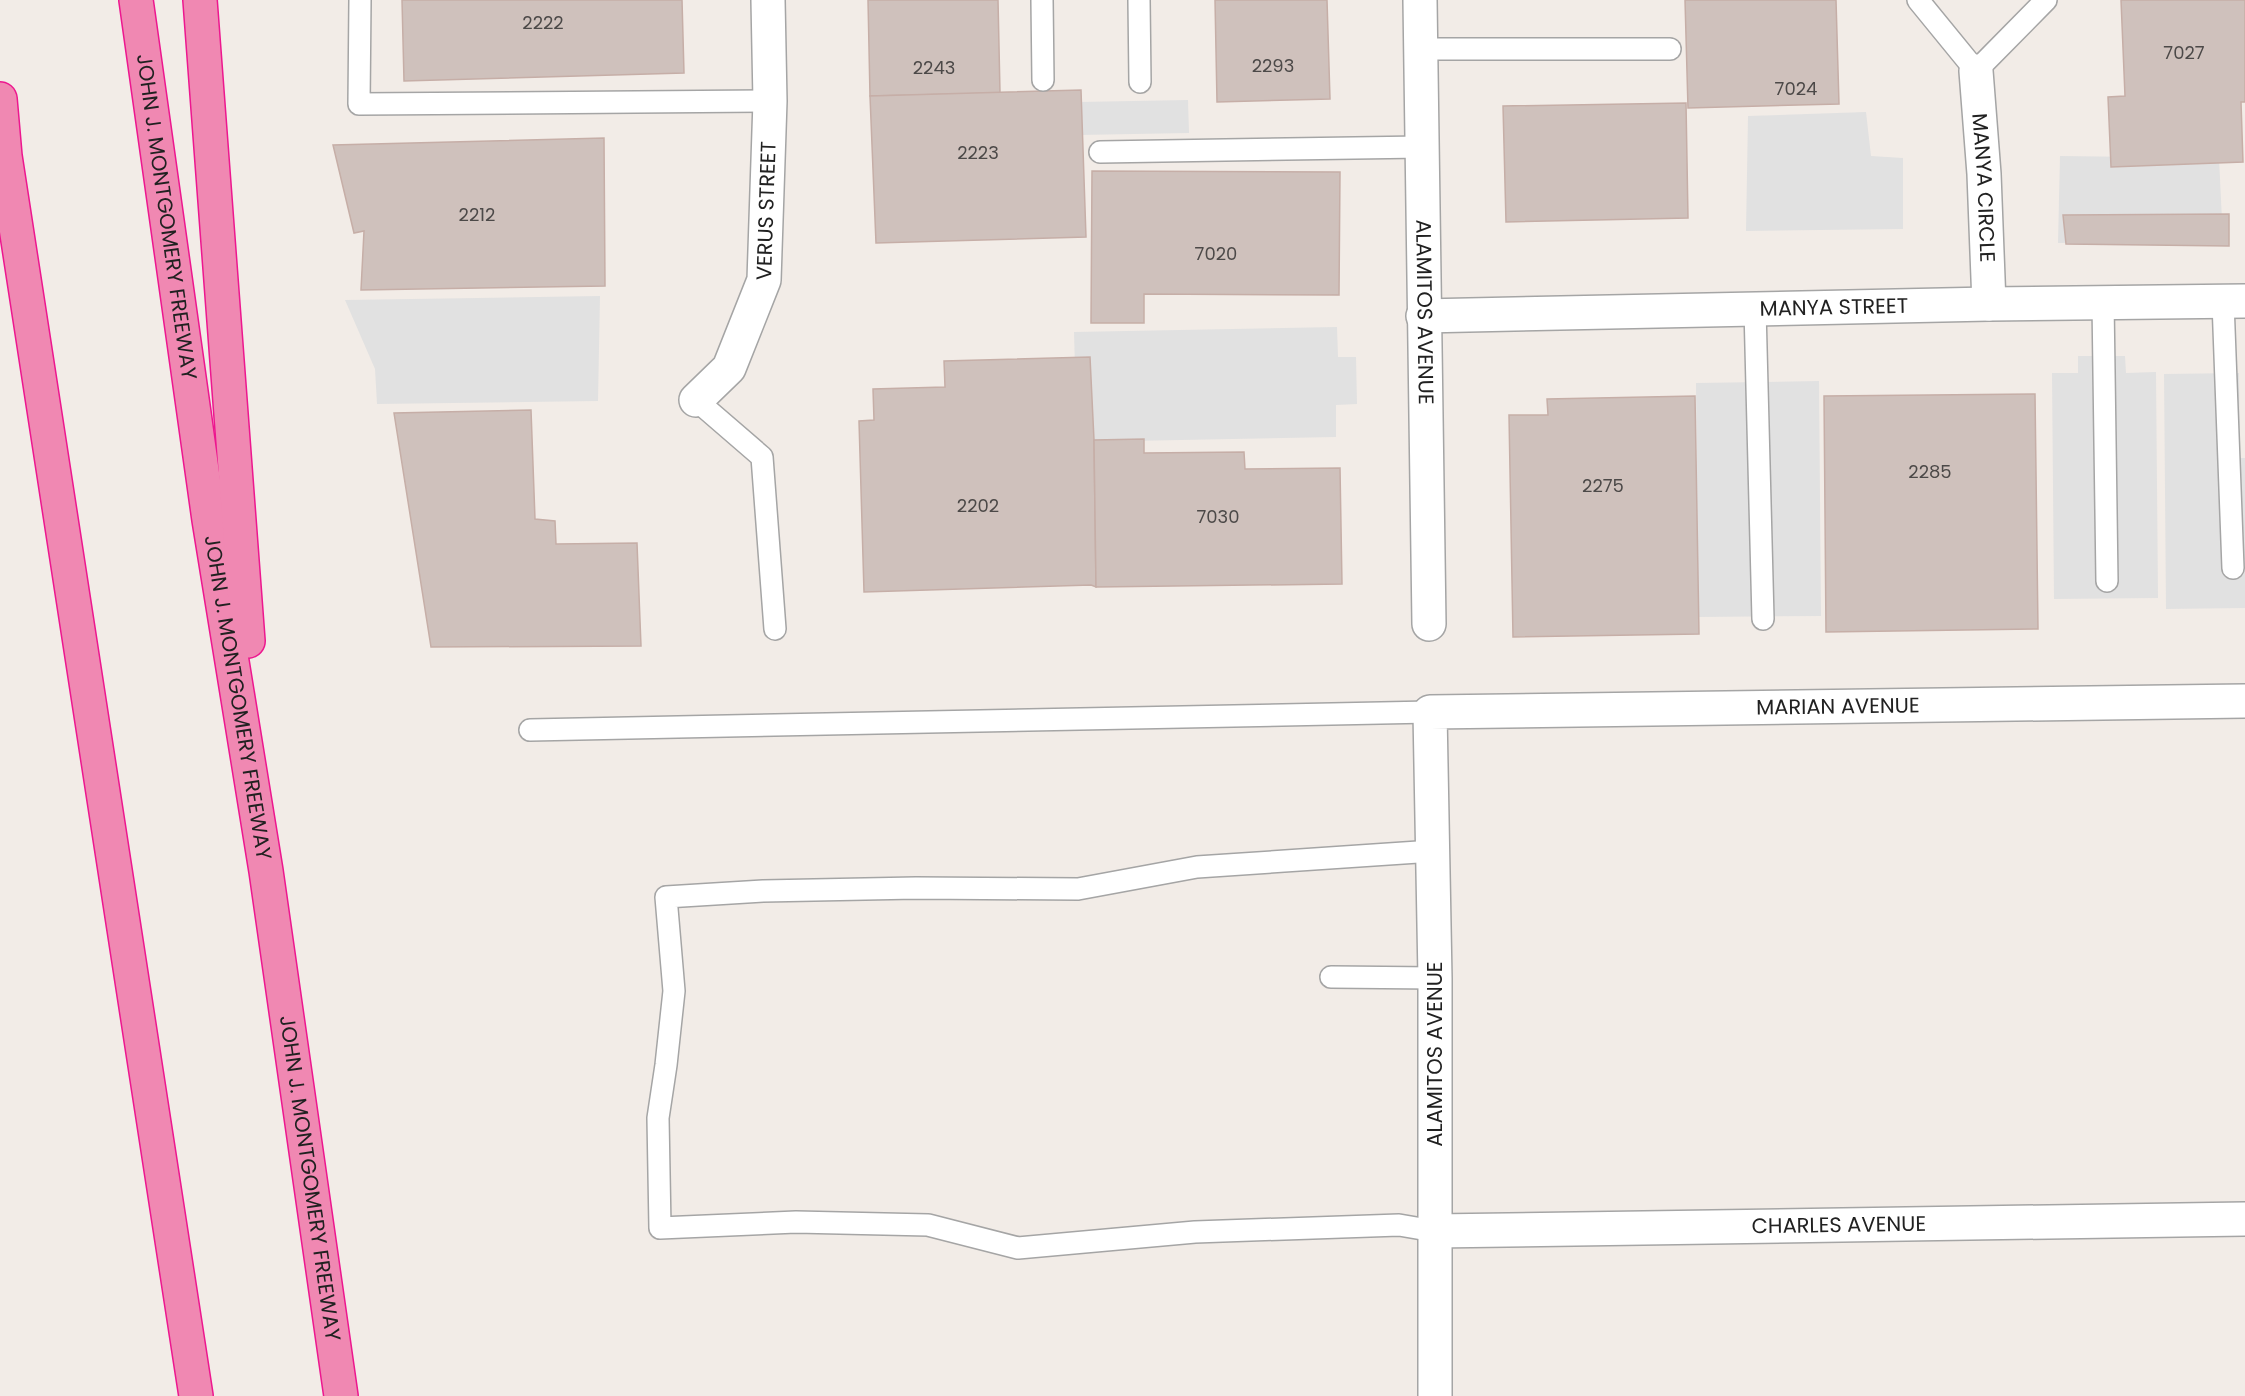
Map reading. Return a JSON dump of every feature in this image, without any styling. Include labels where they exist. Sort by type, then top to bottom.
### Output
[{"type":"highway","name":"JOHN J. MONTGOMERY FREEWAY","points":[[136,0],[209,520],[266,871],[341,1396]]},
{"type":"highway","points":[[200,0],[266,871]]},
{"type":"highway","points":[[0,99],[5,156],[196,1396]]},
{"type":"street","name":"VERUS STREET","points":[[696,400],[729,368],[764,280],[770,101],[768,0]]},
{"type":"street","name":"ALAMITOS AVENUE","points":[[1420,0],[1429,624]]},
{"type":"street","name":"MANYA CIRCLE","points":[[1976,71],[1989,304]]},
{"type":"street","name":"MANYA STREET","points":[[1423,316],[2234,301]]},
{"type":"street","name":"MARIAN AVENUE","points":[[1430,712],[2245,701]]},
{"type":"street","name":"ALAMITOS AVENUE","points":[[1430,712],[1435,978],[1435,1396]]},
{"type":"street","name":"CHARLES AVENUE","points":[[1434,1231],[2245,1219]]},
{"type":"lane","points":[[360,0],[359,104],[770,101]]},
{"type":"lane","points":[[1042,0],[1043,80]]},
{"type":"lane","points":[[1139,0],[1140,82]]},
{"type":"lane","points":[[1918,0],[1976,71],[2046,0]]},
{"type":"lane","points":[[1421,49],[1670,49]]},
{"type":"lane","points":[[1100,152],[1422,147]]},
{"type":"lane","points":[[2233,568],[2234,301]]},
{"type":"lane","points":[[2103,302],[2107,581]]},
{"type":"lane","points":[[1755,309],[1763,619]]},
{"type":"lane","points":[[696,400],[762,458],[775,629]]},
{"type":"lane","points":[[530,730],[1430,712]]},
{"type":"lane","points":[[1433,852],[1197,867],[1078,890],[916,888],[799,890],[666,897],[674,991],[658,1118],[660,1228],[796,1222],[928,1225],[1018,1248],[1195,1232],[1398,1225],[1434,1231]]},
{"type":"lane","points":[[1331,977],[1435,978]]},
{"type":"shaded area","points":[[1188,100],[1189,133],[1079,135],[1079,102]]},
{"type":"shaded area","points":[[1866,112],[1871,156],[1903,158],[1903,229],[1746,231],[1748,116]]},
{"type":"shaded area","points":[[2060,156],[2219,158],[2223,241],[2058,243]]},
{"type":"shaded area","points":[[600,296],[598,401],[377,404],[375,369],[345,300]]},
{"type":"shaded area","points":[[1337,327],[1338,357],[1356,357],[1357,404],[1336,405],[1336,437],[1077,442],[1074,332]]},
{"type":"shaded area","points":[[2078,356],[2125,356],[2126,373],[2156,372],[2158,598],[2054,599],[2052,373],[2078,373]]},
{"type":"shaded area","points":[[2239,373],[2240,458],[2245,458],[2245,608],[2166,609],[2164,374]]},
{"type":"shaded area","points":[[1819,381],[1821,616],[1698,617],[1696,383]]},
{"type":"building","points":[[402,0],[682,0],[684,73],[404,81]]},
{"type":"building","points":[[868,0],[998,0],[1000,93],[870,96]]},
{"type":"building","points":[[1215,0],[1327,0],[1330,99],[1217,102]]},
{"type":"building","points":[[1685,0],[1836,0],[1839,104],[1688,108]]},
{"type":"building","points":[[2121,0],[2245,0],[2245,102],[2241,102],[2243,162],[2111,167],[2108,97],[2125,96]]},
{"type":"building","points":[[1081,90],[1086,237],[876,243],[870,96]]},
{"type":"building","points":[[1686,103],[1688,218],[1506,222],[1503,106]]},
{"type":"building","points":[[604,138],[605,286],[361,290],[364,231],[354,233],[333,145]]},
{"type":"building","points":[[1092,171],[1340,172],[1339,295],[1144,294],[1144,323],[1091,323]]},
{"type":"building","points":[[2229,214],[2229,246],[2066,244],[2063,215]]},
{"type":"building","points":[[1090,357],[1094,440],[1096,587],[1091,585],[864,592],[859,421],[874,420],[873,389],[945,387],[944,361]]},
{"type":"building","points":[[2035,394],[2038,629],[1826,632],[1824,396]]},
{"type":"building","points":[[1695,396],[1699,634],[1513,637],[1509,415],[1548,415],[1547,399]]},
{"type":"building","points":[[531,410],[535,519],[555,521],[556,544],[637,543],[641,646],[431,647],[394,413]]},
{"type":"building","points":[[1144,439],[1144,453],[1244,452],[1245,469],[1340,468],[1342,584],[1096,587],[1094,440]]}]
